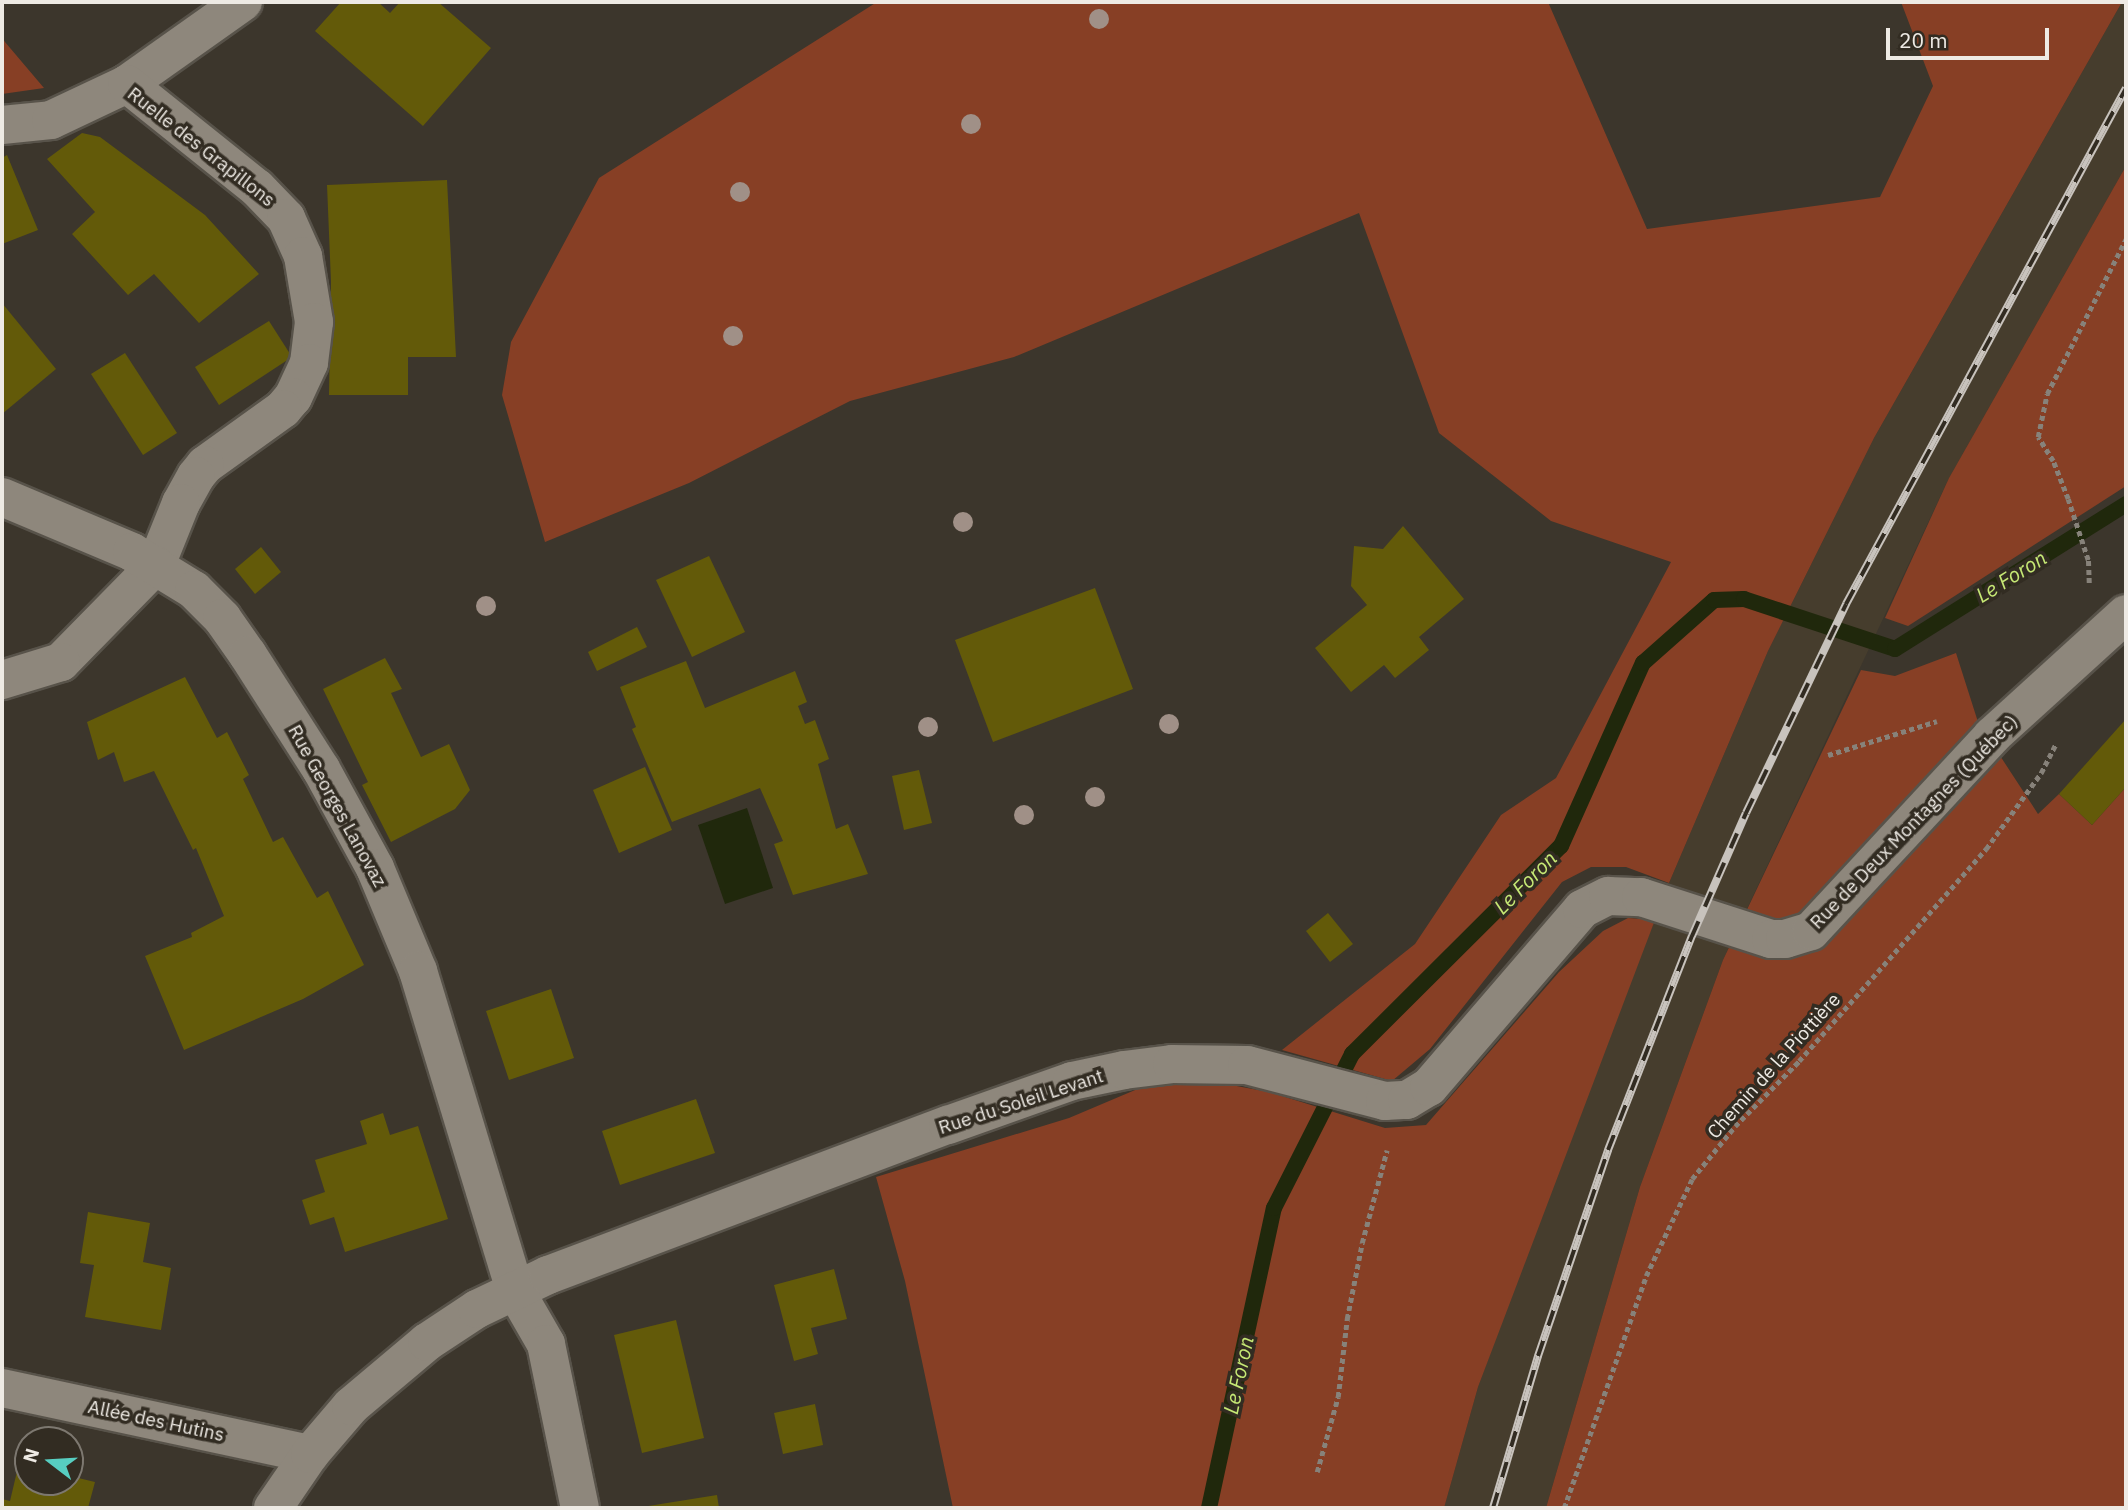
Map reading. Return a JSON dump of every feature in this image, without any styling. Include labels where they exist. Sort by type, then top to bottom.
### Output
[{"type":"street","points":[[127,84],[243,2]]},
{"type":"street","name":"Ruelle des Grapillons","points":[[2,125],[51,120],[127,84],[257,188],[286,218],[303,257],[314,322],[309,363],[293,397],[277,414],[205,465],[196,476],[181,503],[156,565]]},
{"type":"street","name":"Rue Georges Lanovaz","points":[[2,497],[132,552],[194,590],[222,618],[321,769],[375,868],[418,971],[515,1290]]},
{"type":"street","points":[[2,680],[61,662],[156,565]]},
{"type":"street","name":"Rue de Deux Montagnes (Québec)","points":[[1396,1101],[1429,1087],[1582,909],[1608,895],[1624,894],[1670,906],[1771,939],[1799,936],[1811,931],[1992,736],[2126,614]]},
{"type":"street","name":"Rue du Soleil Levant","points":[[273,1508],[310,1454],[351,1406],[427,1342],[477,1309],[515,1290],[948,1125],[1072,1081],[1124,1070],[1172,1064],[1247,1065],[1396,1101]]},
{"type":"street","points":[[515,1290],[546,1344],[580,1508]]},
{"type":"street","name":"Allée des Hutins","points":[[2,1388],[310,1454]]},
{"type":"path","points":[[2088,560],[2073,511],[2053,461],[2038,437],[2047,394],[2126,239]]},
{"type":"path","name":"Chemin de la Piottière","points":[[1564,1508],[1646,1276],[1692,1179],[1735,1126],[1799,1060],[1986,849],[2041,773],[2059,732],[2057,702],[2051,683]]},
{"type":"path","points":[[1828,755],[1948,718]]},
{"type":"path","points":[[1317,1472],[1338,1397],[1347,1319],[1362,1242],[1396,1101]]},
{"type":"shaded area","points":[[877,2],[1548,2],[1647,229],[1880,197],[1933,86],[1901,2],[2122,2],[1874,438],[1768,651],[1669,883],[1626,867],[1591,867],[1562,882],[1430,1049],[1392,1081],[1282,1050],[1415,944],[1501,815],[1556,778],[1671,562],[1551,521],[1439,433],[1359,213],[1014,357],[850,401],[689,483],[545,542],[502,395],[511,342],[599,178]]},
{"type":"shaded area","points":[[2122,2],[2126,2],[2126,166],[1949,478],[1723,960],[1640,1187],[1546,1508],[1444,1508],[1478,1387],[1543,1208],[1669,883],[1768,651],[1874,438]]},
{"type":"shaded area","points":[[2,37],[5,42],[44,88],[2,94]]},
{"type":"shaded area","points":[[2126,166],[2126,486],[1908,626],[1885,618],[1949,478]]},
{"type":"shaded area","points":[[1956,653],[1978,722],[2038,814],[2059,794],[2092,825],[2126,787],[2126,1508],[1546,1508],[1640,1187],[1723,960],[1861,670],[1895,676]]},
{"type":"shaded area","points":[[747,808],[773,888],[725,904],[698,825]]},
{"type":"shaded area","points":[[1628,918],[1655,920],[1478,1387],[1444,1508],[953,1508],[905,1281],[876,1177],[1069,1118],[1154,1082],[1204,1080],[1269,1092],[1385,1128],[1426,1125],[1559,972],[1603,931]]},
{"type":"building","points":[[341,2],[378,2],[390,13],[400,2],[438,2],[491,48],[423,126],[315,31]]},
{"type":"building","points":[[82,133],[100,137],[205,215],[259,274],[199,323],[154,274],[128,295],[72,234],[95,212],[47,159]]},
{"type":"building","points":[[7,155],[38,230],[2,244],[2,158]]},
{"type":"building","points":[[447,180],[456,357],[408,357],[408,395],[329,395],[331,282],[327,185]]},
{"type":"building","points":[[2,303],[56,369],[2,414]]},
{"type":"building","points":[[269,321],[292,357],[219,405],[195,367]]},
{"type":"building","points":[[125,353],[177,433],[143,455],[91,374]]},
{"type":"building","points":[[1403,526],[1464,599],[1419,637],[1429,650],[1395,678],[1384,665],[1351,692],[1315,648],[1367,605],[1351,586],[1354,546],[1383,549]]},
{"type":"building","points":[[261,547],[281,572],[255,594],[235,569]]},
{"type":"building","points":[[709,556],[745,632],[692,657],[656,580]]},
{"type":"building","points":[[1095,588],[1133,689],[993,742],[955,640]]},
{"type":"building","points":[[637,627],[647,647],[597,671],[588,652]]},
{"type":"building","points":[[385,658],[402,689],[391,693],[421,757],[449,744],[470,790],[455,809],[391,842],[362,785],[368,782],[323,689]]},
{"type":"building","points":[[686,661],[705,708],[795,671],[807,702],[798,706],[805,724],[815,720],[829,759],[818,764],[836,829],[848,824],[868,874],[793,895],[774,844],[783,841],[760,788],[672,822],[632,729],[636,727],[620,687]]},
{"type":"building","points":[[185,677],[217,738],[227,732],[249,775],[243,779],[273,842],[283,837],[317,898],[328,891],[364,965],[303,999],[184,1050],[145,956],[192,937],[191,933],[224,916],[196,848],[193,850],[154,771],[124,782],[114,752],[98,760],[87,722]]},
{"type":"building","points":[[2126,719],[2126,787],[2092,825],[2059,794]]},
{"type":"building","points":[[645,767],[672,830],[619,853],[593,790]]},
{"type":"building","points":[[919,770],[932,823],[904,830],[892,776]]},
{"type":"building","points":[[1328,913],[1353,944],[1330,962],[1306,931]]},
{"type":"building","points":[[551,989],[574,1058],[509,1080],[486,1011]]},
{"type":"building","points":[[696,1099],[715,1153],[620,1185],[602,1131]]},
{"type":"building","points":[[383,1113],[390,1135],[418,1126],[448,1219],[345,1252],[334,1217],[310,1225],[302,1200],[325,1192],[315,1160],[367,1144],[360,1121]]},
{"type":"building","points":[[88,1212],[150,1223],[143,1262],[171,1268],[161,1330],[85,1317],[94,1265],[80,1263]]},
{"type":"building","points":[[834,1269],[847,1319],[811,1328],[818,1354],[794,1361],[774,1285]]},
{"type":"building","points":[[676,1320],[704,1438],[642,1453],[614,1335]]},
{"type":"building","points":[[815,1404],[823,1445],[783,1454],[774,1413]]},
{"type":"building","points":[[84,1479],[95,1482],[88,1508],[2,1508],[2,1499],[10,1501],[14,1484],[14,1496],[84,1496]]},
{"type":"building","points":[[717,1495],[719,1508],[642,1507]]},
{"type":"waterway","name":"Le Foron","points":[[1209,1508],[1274,1208],[1352,1054],[1561,846],[1643,663],[1714,600],[1744,599],[1895,649],[2126,504]]},
{"type":"railway","points":[[1493,1508],[1538,1356],[1608,1150],[1692,936],[1746,813],[1846,604],[2126,88]]}]
